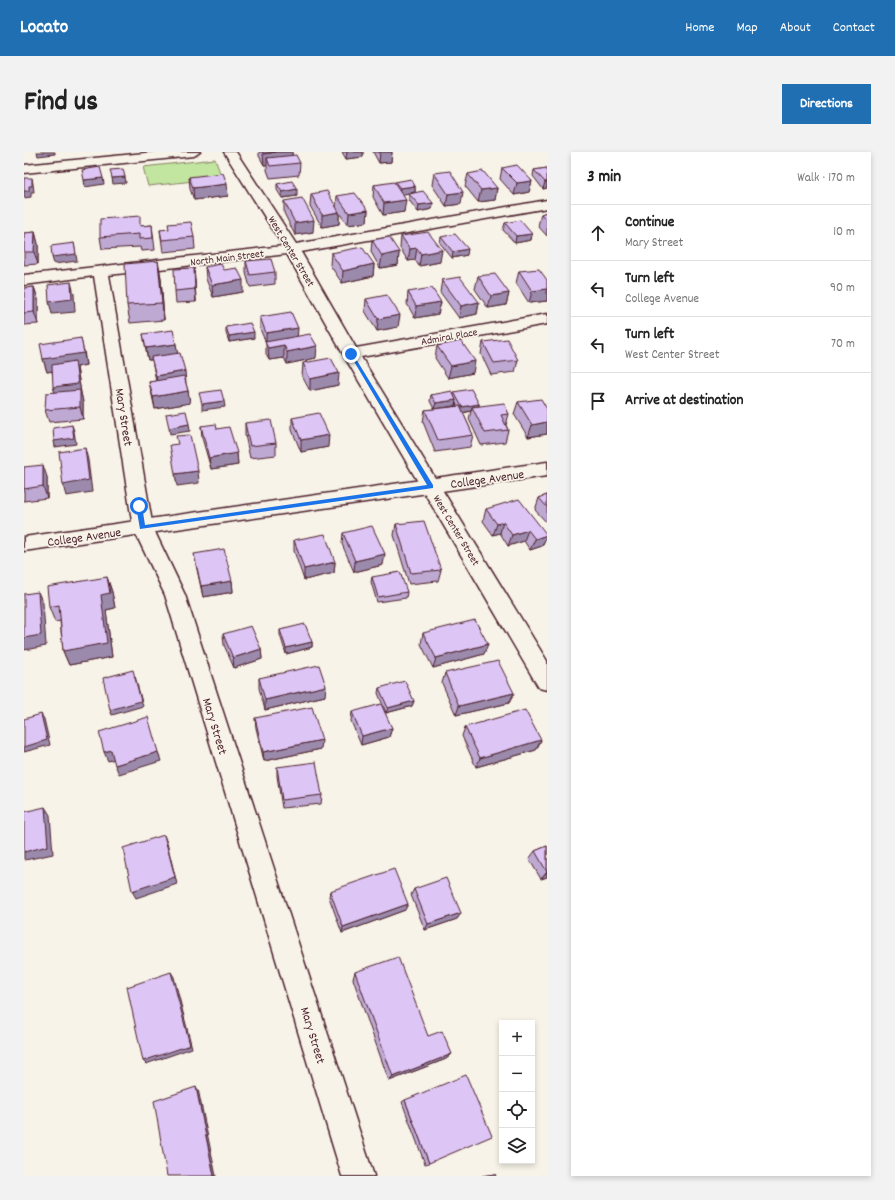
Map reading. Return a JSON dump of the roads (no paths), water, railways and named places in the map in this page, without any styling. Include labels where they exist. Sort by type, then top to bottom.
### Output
[{"type":"street","points":[[24,169],[194,152]]},
{"type":"street","name":"West Center Street","points":[[230,152],[292,249],[351,354],[547,681]]},
{"type":"street","name":"North Main Street","points":[[24,280],[292,249],[547,204]]},
{"type":"street","name":"Mary Street","points":[[101,271],[142,528],[175,595],[358,1176]]},
{"type":"street","name":"Admiral Place","points":[[351,354],[547,319]]},
{"type":"street","name":"College Avenue","points":[[24,544],[547,469]]}]
